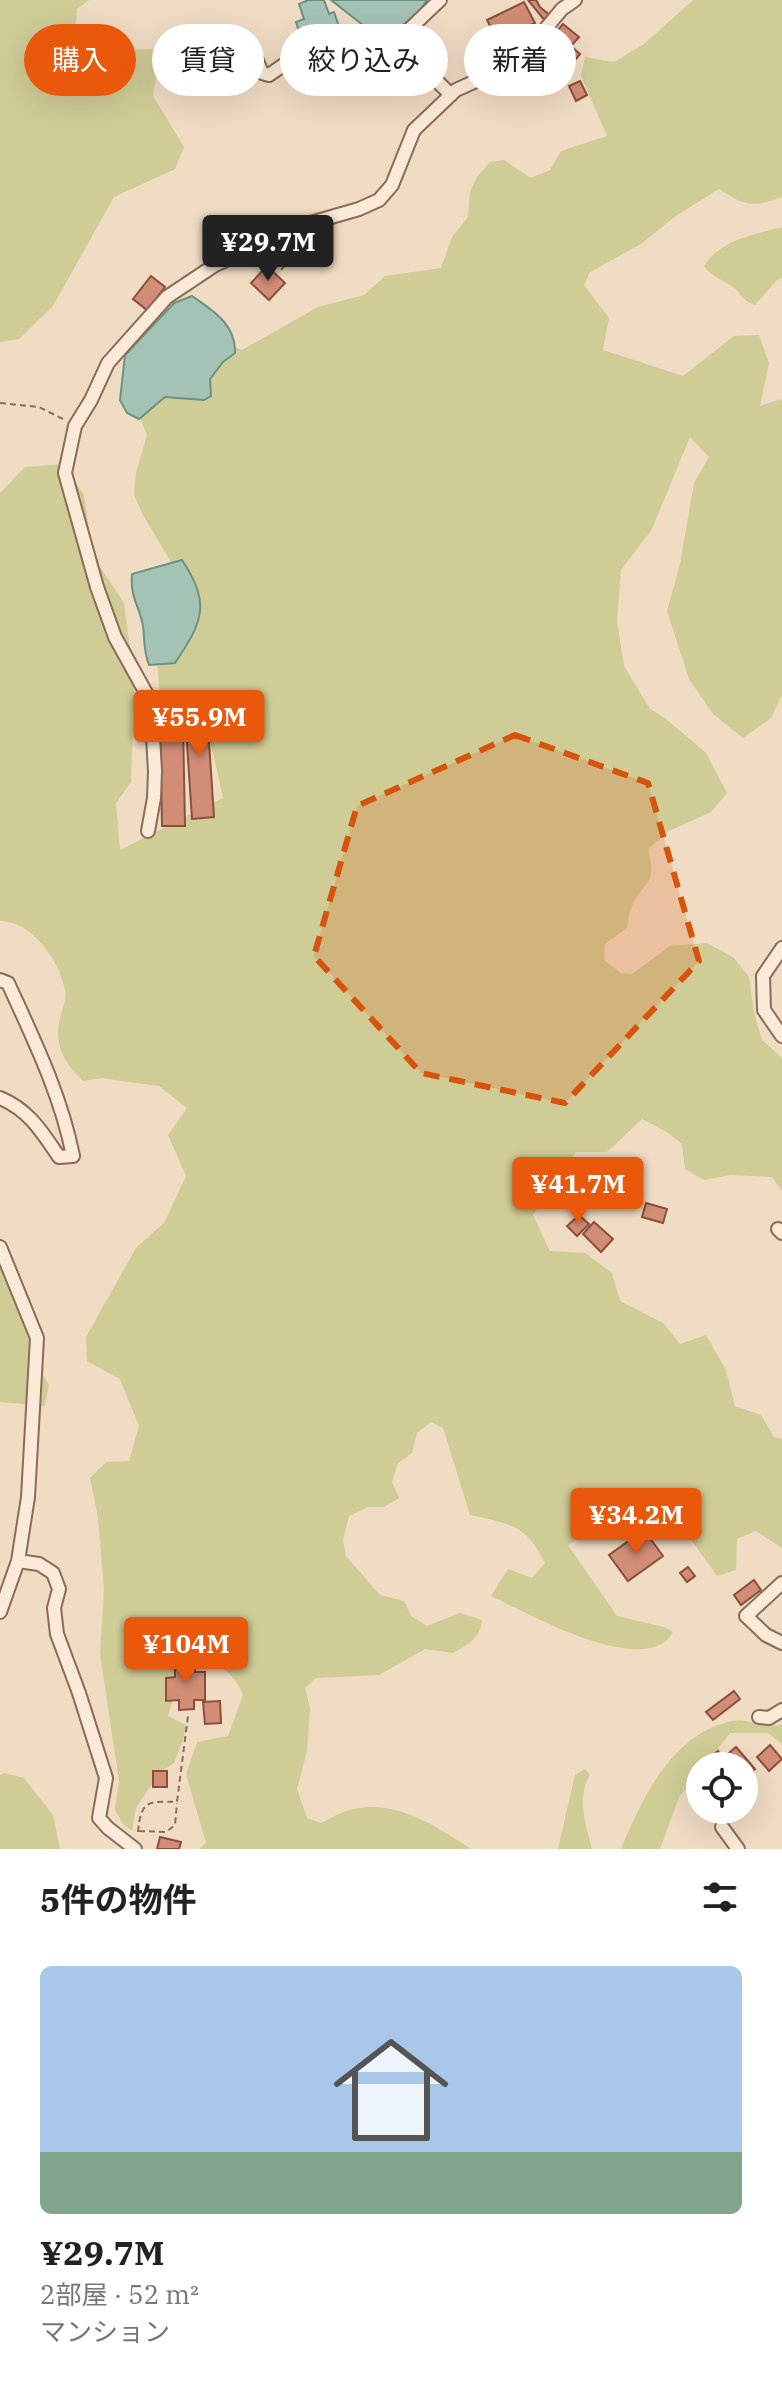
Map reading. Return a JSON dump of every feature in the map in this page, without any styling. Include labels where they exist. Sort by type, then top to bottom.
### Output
[{"type":"street","points":[[415,24],[440,0]]},
{"type":"street","points":[[148,831],[155,771],[151,702],[115,637],[97,587],[65,473],[75,426],[108,363],[167,297],[215,265],[307,224],[379,200],[392,185],[414,130],[456,90],[498,71],[532,45],[562,9],[575,0]]},
{"type":"street","points":[[448,92],[451,95]]},
{"type":"street","points":[[782,948],[763,976],[764,1010],[782,1036]]},
{"type":"street","points":[[0,980],[8,983],[41,1055],[67,1123],[73,1156],[59,1157],[18,1105],[0,1098]]},
{"type":"street","points":[[0,1247],[37,1338],[28,1497],[18,1561],[0,1612]]},
{"type":"street","points":[[18,1561],[39,1564],[53,1573],[59,1589],[54,1608],[57,1634],[106,1778],[99,1818],[108,1828],[136,1844]]},
{"type":"street","points":[[782,1583],[746,1616],[766,1635],[782,1643]]},
{"type":"street","points":[[759,1717],[769,1718],[782,1710]]},
{"type":"street","points":[[722,1827],[738,1849]]},
{"type":"path","points":[[281,270],[311,237]]},
{"type":"path","points":[[0,403],[39,407],[75,426]]},
{"type":"path","points":[[138,1831],[166,1832],[175,1825],[188,1716]]},
{"type":"path","points":[[136,1844],[140,1812],[147,1804],[152,1801],[177,1802]]},
{"type":"highlighted area","points":[[515,735],[648,783],[699,961],[565,1103],[421,1073],[314,956],[357,806]]},
{"type":"shaded area","points":[[0,0],[89,0],[77,9],[76,24],[24,24],[24,96],[136,96],[136,49],[152,49],[152,96],[184,147],[175,169],[114,197],[53,306],[19,339],[0,342]]},
{"type":"shaded area","points":[[308,0],[324,0],[329,14],[334,12],[338,24],[297,24],[304,19],[299,4]]},
{"type":"shaded area","points":[[331,0],[427,0],[404,24],[362,24]]},
{"type":"shaded area","points":[[693,0],[782,0],[782,197],[749,204],[719,189],[677,215],[641,244],[590,272],[584,285],[609,318],[603,350],[683,376],[734,336],[759,335],[769,363],[760,406],[782,399],[782,695],[771,718],[743,738],[713,714],[689,679],[667,611],[680,564],[694,483],[709,457],[690,437],[652,529],[621,570],[617,621],[624,666],[650,709],[706,753],[727,793],[711,812],[669,831],[648,849],[650,878],[635,899],[627,928],[605,944],[604,960],[621,973],[632,974],[670,946],[707,943],[734,958],[749,977],[762,1040],[782,1058],[782,1191],[772,1177],[730,1175],[704,1180],[685,1169],[682,1144],[642,1119],[607,1152],[576,1152],[533,1215],[550,1251],[585,1253],[612,1273],[620,1301],[663,1323],[680,1344],[706,1335],[726,1370],[735,1406],[761,1415],[774,1437],[782,1439],[782,1548],[756,1531],[737,1539],[736,1570],[717,1576],[655,1489],[568,1545],[617,1616],[673,1632],[659,1645],[638,1649],[585,1638],[491,1596],[508,1569],[532,1578],[545,1563],[523,1533],[506,1524],[470,1515],[443,1428],[431,1422],[417,1433],[412,1453],[398,1463],[392,1482],[399,1498],[384,1507],[368,1507],[349,1516],[343,1540],[346,1556],[380,1595],[404,1601],[411,1616],[427,1626],[460,1613],[482,1620],[479,1632],[453,1653],[425,1649],[379,1675],[316,1678],[305,1688],[310,1708],[307,1751],[297,1789],[307,1818],[321,1823],[350,1810],[383,1808],[414,1816],[471,1849],[199,1849],[206,1843],[186,1774],[197,1742],[228,1736],[243,1695],[236,1681],[206,1647],[190,1645],[168,1716],[188,1726],[174,1763],[159,1773],[136,1808],[132,1831],[123,1824],[115,1810],[119,1781],[100,1653],[104,1590],[98,1517],[90,1478],[106,1462],[129,1461],[139,1426],[120,1379],[87,1361],[86,1337],[136,1248],[164,1223],[186,1176],[168,1135],[187,1108],[159,1086],[101,1078],[83,1081],[65,1059],[59,1044],[65,993],[57,967],[33,935],[12,923],[0,921],[0,493],[25,467],[63,464],[84,495],[93,556],[124,603],[135,664],[131,782],[116,803],[120,850],[223,798],[202,703],[161,708],[157,661],[182,581],[134,495],[136,473],[147,435],[135,405],[230,345],[242,350],[318,307],[364,295],[385,276],[441,268],[452,237],[468,217],[470,192],[477,177],[490,162],[504,160],[531,178],[550,170],[561,151],[607,136],[581,76],[585,57],[614,62],[644,44]]},
{"type":"shaded area","points":[[782,227],[782,278],[755,305],[704,266],[729,244]]},
{"type":"shaded area","points":[[192,296],[222,319],[232,334],[235,353],[223,362],[210,379],[211,396],[204,400],[165,397],[139,419],[127,413],[120,400],[125,355],[174,303]]},
{"type":"shaded area","points":[[182,560],[200,601],[197,624],[175,663],[149,665],[143,626],[132,590],[132,574]]},
{"type":"shaded area","points":[[0,1268],[6,1269],[30,1344],[49,1385],[45,1406],[0,1402]]},
{"type":"shaded area","points":[[739,1720],[776,1726],[782,1724],[782,1744],[768,1733],[730,1733],[715,1752],[686,1752],[686,1788],[679,1797],[660,1849],[621,1849],[651,1787],[664,1768],[679,1750],[716,1726]]},
{"type":"shaded area","points":[[585,1769],[590,1775],[583,1802],[592,1849],[558,1849],[575,1775]]},
{"type":"shaded area","points":[[4,1773],[24,1778],[53,1815],[60,1849],[0,1849],[0,1775]]},
{"type":"building","points":[[528,0],[536,0],[552,17],[546,22]]},
{"type":"building","points":[[524,2],[535,23],[489,24],[487,20]]},
{"type":"building","points":[[580,81],[587,95],[576,101],[574,96],[576,83]]},
{"type":"building","points":[[267,266],[285,283],[269,300],[251,283]]},
{"type":"building","points":[[151,276],[165,287],[147,310],[133,299]]},
{"type":"building","points":[[206,697],[214,817],[192,819],[184,699]]},
{"type":"building","points":[[160,723],[183,723],[185,826],[162,826]]},
{"type":"building","points":[[646,1203],[667,1209],[663,1223],[642,1217]]},
{"type":"building","points":[[579,1215],[589,1224],[577,1236],[567,1226]]},
{"type":"building","points":[[594,1222],[613,1239],[601,1252],[583,1234]]},
{"type":"building","points":[[644,1530],[663,1556],[628,1581],[609,1555]]},
{"type":"building","points":[[688,1567],[695,1576],[687,1582],[680,1573]]},
{"type":"building","points":[[754,1580],[761,1590],[741,1605],[734,1595]]},
{"type":"building","points":[[175,1660],[195,1660],[195,1672],[205,1672],[205,1700],[194,1700],[194,1709],[179,1710],[179,1700],[166,1701],[166,1678],[175,1677]]},
{"type":"building","points":[[734,1691],[740,1699],[713,1720],[706,1712]]},
{"type":"building","points":[[220,1701],[221,1723],[205,1724],[203,1702]]},
{"type":"building","points":[[770,1745],[782,1759],[769,1771],[758,1756]]},
{"type":"building","points":[[153,1771],[167,1771],[167,1787],[153,1787]]},
{"type":"building","points":[[160,1837],[181,1842],[179,1849],[157,1849]]}]
